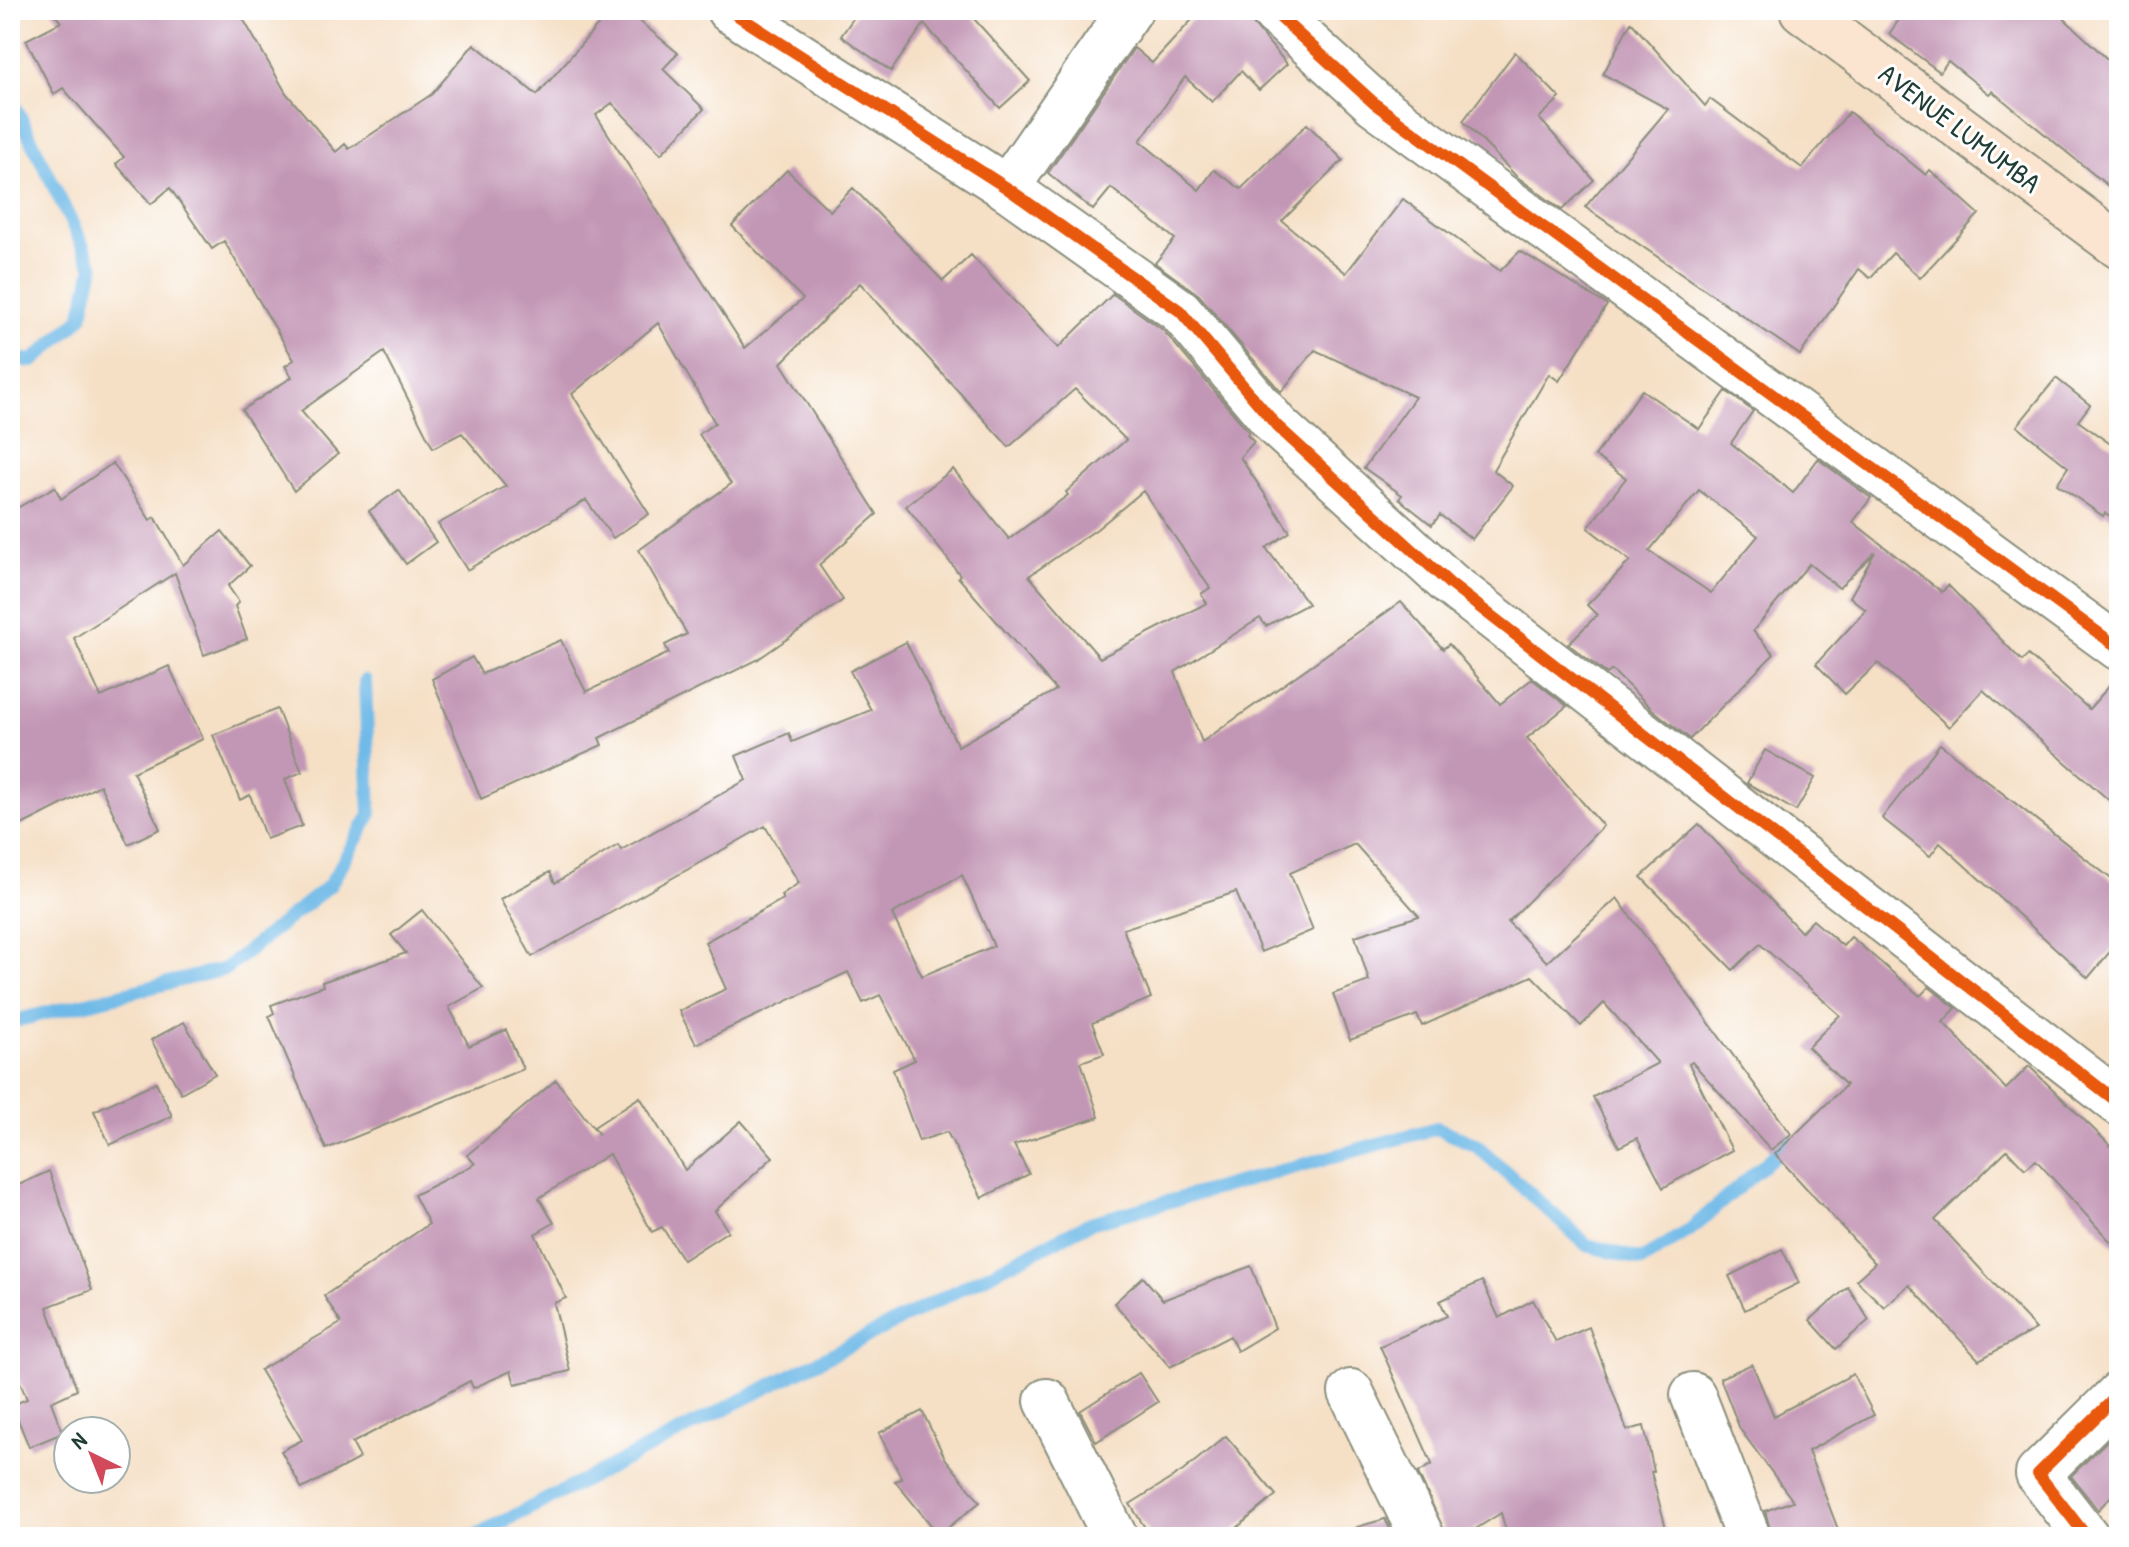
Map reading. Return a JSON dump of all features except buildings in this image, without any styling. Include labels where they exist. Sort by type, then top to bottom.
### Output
[{"type":"main road","name":"AVENUE LUMUMBA","points":[[1802,10],[2119,246]]},
{"type":"street","points":[[729,10],[1007,188],[1180,311],[1277,426],[1450,584],[2119,1103]]},
{"type":"street","points":[[1007,188],[1130,10]]},
{"type":"street","points":[[1272,10],[1375,104],[2119,648]]},
{"type":"street","points":[[1351,1392],[1422,1537]]},
{"type":"street","points":[[2084,1536],[2038,1474],[2119,1394]]},
{"type":"street","points":[[1693,1395],[1748,1537]]},
{"type":"street","points":[[1047,1401],[1115,1537]]},
{"type":"waterway","points":[[10,96],[93,267],[81,318],[33,361],[10,358]]},
{"type":"waterway","points":[[10,1022],[225,969],[330,885],[370,815],[365,681]]},
{"type":"waterway","points":[[473,1537],[1090,1223],[1437,1128],[1476,1145],[1587,1245],[1642,1260],[1691,1229],[1790,1142]]},
{"type":"cycle path","points":[[729,10],[1007,188],[1180,311],[1277,426],[1450,584],[2119,1103]]},
{"type":"cycle path","points":[[1272,10],[1375,104],[2119,648]]},
{"type":"cycle path","points":[[2087,1537],[2038,1474],[2119,1394]]}]
